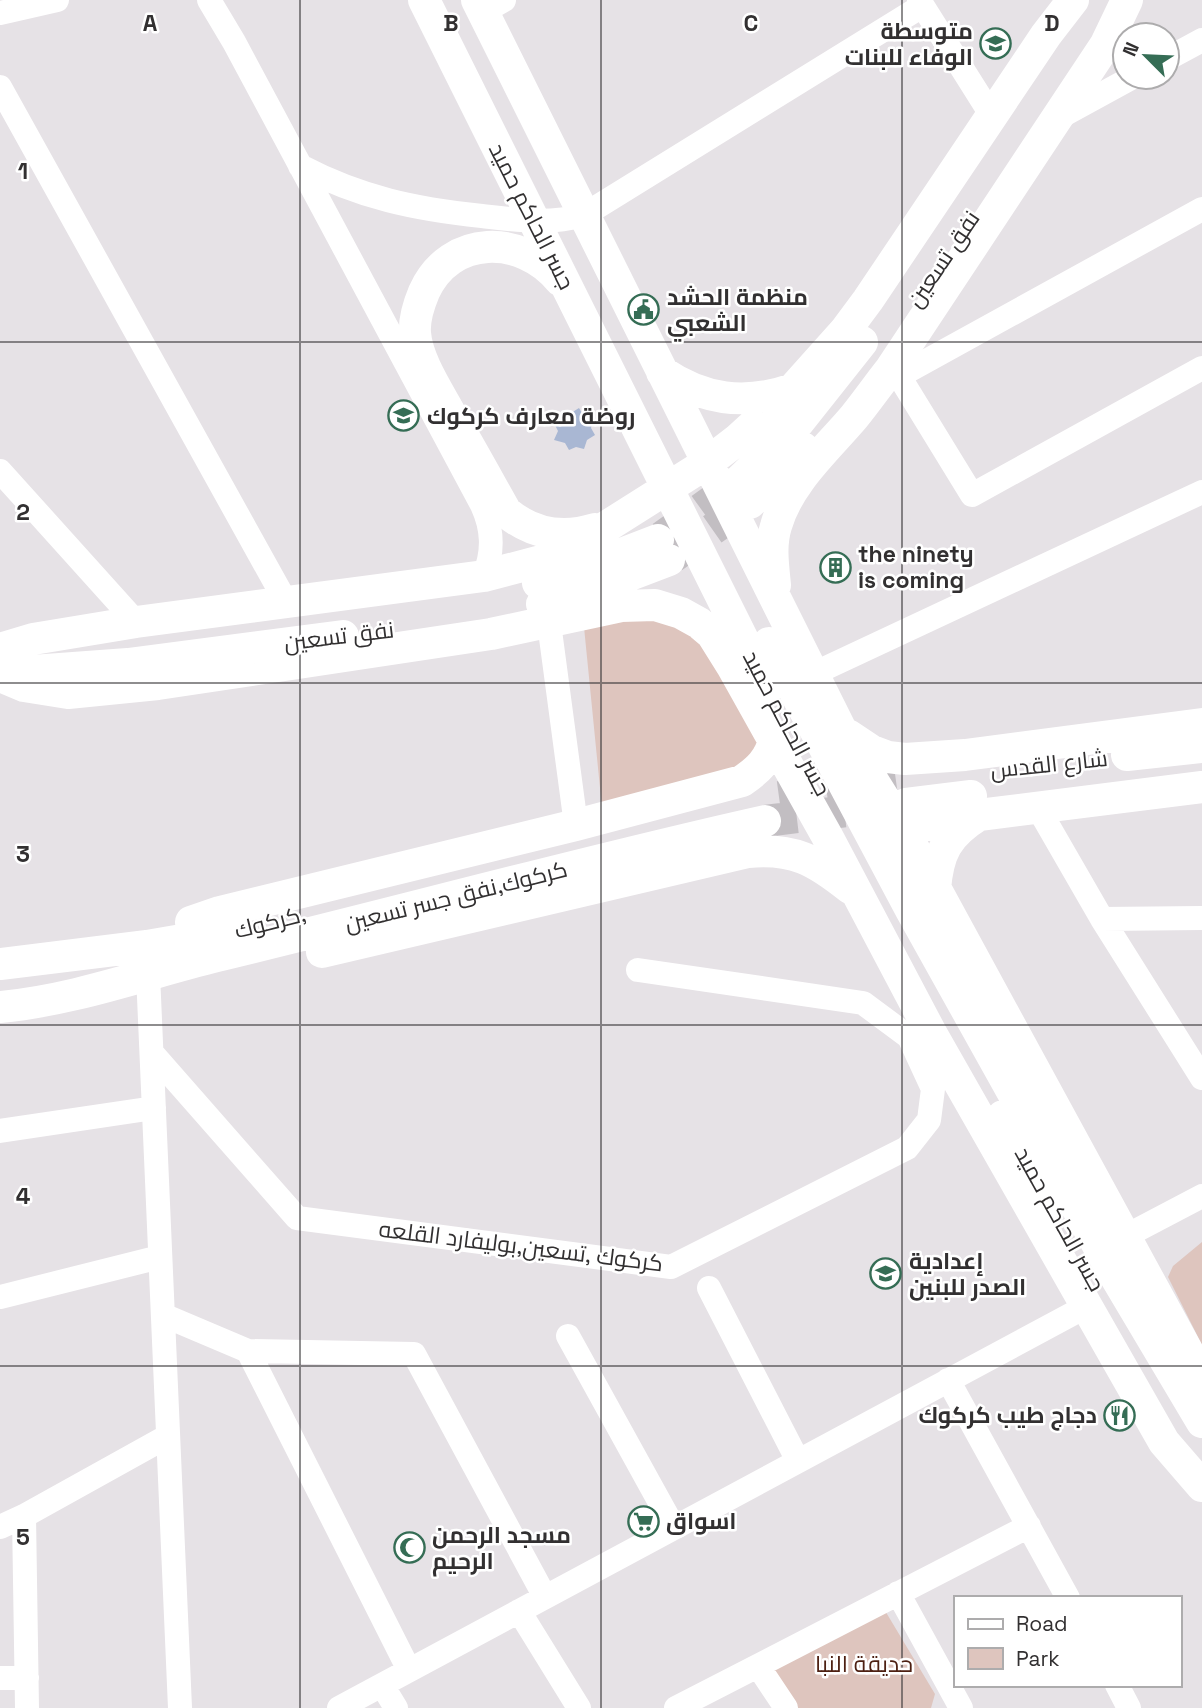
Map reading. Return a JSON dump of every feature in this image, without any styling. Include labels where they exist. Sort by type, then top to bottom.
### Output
[{"type":"main road","name":"جسر الحاكم حميد","points":[[424,0],[789,729],[892,920],[1194,1423]]},
{"type":"main road","name":"جسر الحاكم حميد","points":[[446,0],[795,695],[1194,1423]]},
{"type":"main road","points":[[0,651],[33,639],[136,622],[484,576],[560,556],[707,463],[737,440],[794,388],[845,331],[868,300],[1073,0]]},
{"type":"main road","name":"نفق تسعين","points":[[1090,0],[937,235],[859,347],[744,493],[830,418],[880,351],[1117,0]]},
{"type":"main road","points":[[776,604],[772,556],[775,528],[784,502],[855,415],[895,373],[1106,44],[1127,0]]},
{"type":"main road","points":[[488,4],[584,215],[841,730],[902,805],[935,889],[1202,1378]]},
{"type":"main road","points":[[572,296],[557,276],[542,264],[517,251],[494,246],[474,248],[451,257],[430,278],[418,304],[415,333],[427,370],[506,512],[520,524],[536,531],[558,534],[585,532],[616,522]]},
{"type":"main road","points":[[662,372],[692,390],[726,399],[760,398],[794,388]]},
{"type":"main road","name":"نفق تسعين","points":[[0,651],[126,646],[350,611],[498,593],[664,550],[572,597],[442,625],[128,664],[0,675]]},
{"type":"main road","points":[[0,675],[24,686],[68,693],[158,684],[491,634],[621,606],[655,605],[681,613],[712,634],[774,740],[823,866],[856,892],[1008,1172],[1164,1442],[1202,1486]]},
{"type":"main road","points":[[841,730],[872,751],[905,759],[965,755],[1202,724]]},
{"type":"main road","points":[[0,1007],[58,999],[147,960],[182,926],[220,912],[742,782],[759,769],[772,750],[774,740]]},
{"type":"main road","name":"شارع القدس","points":[[902,805],[1202,747]]},
{"type":"main road","points":[[0,964],[147,960],[202,975],[259,967],[748,852],[821,856],[902,805],[1202,766]]},
{"type":"main road","points":[[902,805],[979,815],[1202,787]]},
{"type":"main road","name":"كركوك,","points":[[147,960],[210,937],[762,811]]},
{"type":"main road","points":[[935,889],[937,866],[945,845],[960,827],[979,815]]},
{"type":"main road","points":[[1194,1423],[1202,1476]]},
{"type":"street","points":[[0,13],[57,0]]},
{"type":"street","points":[[209,0],[487,516],[492,540],[484,576]]},
{"type":"street","points":[[300,166],[325,179],[377,199],[432,211],[538,222],[584,215],[920,3],[992,116]]},
{"type":"street","points":[[1181,51],[1202,40]]},
{"type":"street","points":[[0,88],[286,602]]},
{"type":"street","points":[[1057,118],[1111,89]]},
{"type":"street","points":[[1202,209],[895,373],[972,495],[1202,368]]},
{"type":"street","points":[[0,471],[136,622]]},
{"type":"street","points":[[813,674],[1202,492]]},
{"type":"street","points":[[549,623],[576,825]]},
{"type":"street","points":[[1038,808],[1101,919],[1202,1078]]},
{"type":"street","points":[[1101,919],[1202,918]]},
{"type":"street","points":[[147,960],[180,1708]]},
{"type":"street","name":"كركوك ,تسعين,بوليفارد القلعه","points":[[152,1054],[298,1218],[671,1267],[907,1149],[929,1120],[933,1089],[909,1037],[863,1003],[638,970]]},
{"type":"street","points":[[0,1131],[154,1108]]},
{"type":"street","points":[[1124,1237],[1202,1196]]},
{"type":"street","points":[[0,1297],[160,1257]]},
{"type":"street","points":[[709,1289],[799,1461]]},
{"type":"street","points":[[339,1708],[1087,1306]]},
{"type":"street","points":[[163,1315],[248,1352],[414,1354],[545,1597]]},
{"type":"street","points":[[568,1336],[674,1528]]},
{"type":"street","points":[[248,1352],[409,1670]]},
{"type":"street","points":[[948,1381],[1067,1596]]},
{"type":"street","points":[[0,1527],[168,1436]]},
{"type":"street","points":[[24,1516],[27,1708]]},
{"type":"street","points":[[676,1708],[1029,1526]]},
{"type":"street","points":[[898,1593],[961,1708]]},
{"type":"street","points":[[519,1611],[579,1708]]},
{"type":"street","points":[[758,1666],[786,1708]]},
{"type":"street","points":[[0,1678],[27,1678]]},
{"type":"street","points":[[382,1685],[396,1708]]},
{"type":"street","points":[[1118,1687],[1129,1708]]},
{"type":"green space","points":[[647,615],[692,629],[774,740],[759,769],[602,808],[584,627]]},
{"type":"green space","points":[[1202,1242],[1202,1345],[1168,1277],[1173,1266]]},
{"type":"green space","name":"حديقة النبا","points":[[881,1604],[935,1694],[931,1708],[794,1708],[768,1665]]},
{"type":"water","points":[[579,408],[585,418],[593,420],[591,428],[595,435],[587,440],[584,449],[576,447],[569,450],[565,443],[554,440],[558,431],[554,423],[561,419],[563,411],[571,413]]},
{"type":"tunnel","points":[[662,537],[737,483]]},
{"type":"tunnel","points":[[673,557],[750,503]]},
{"type":"tunnel","points":[[779,797],[896,781]]},
{"type":"tunnel","points":[[765,821],[881,807]]},
{"type":"place","name":"متوسطة الوفاء للبنات","points":[[996,44]]},
{"type":"place","name":"منظمة الحشد الشعبي","points":[[644,310]]},
{"type":"place","name":"روضة معارف كركوك","points":[[404,416]]},
{"type":"place","name":"the ninety is coming","points":[[835,567]]},
{"type":"place","name":"إعدادية الصدر للبنين","points":[[886,1274]]},
{"type":"place","name":"دجاج طيب كركوك","points":[[1120,1415]]},
{"type":"place","name":"اسواق","points":[[643,1521]]},
{"type":"place","name":"مسجد الرحمن الرحيم","points":[[409,1548]]}]
